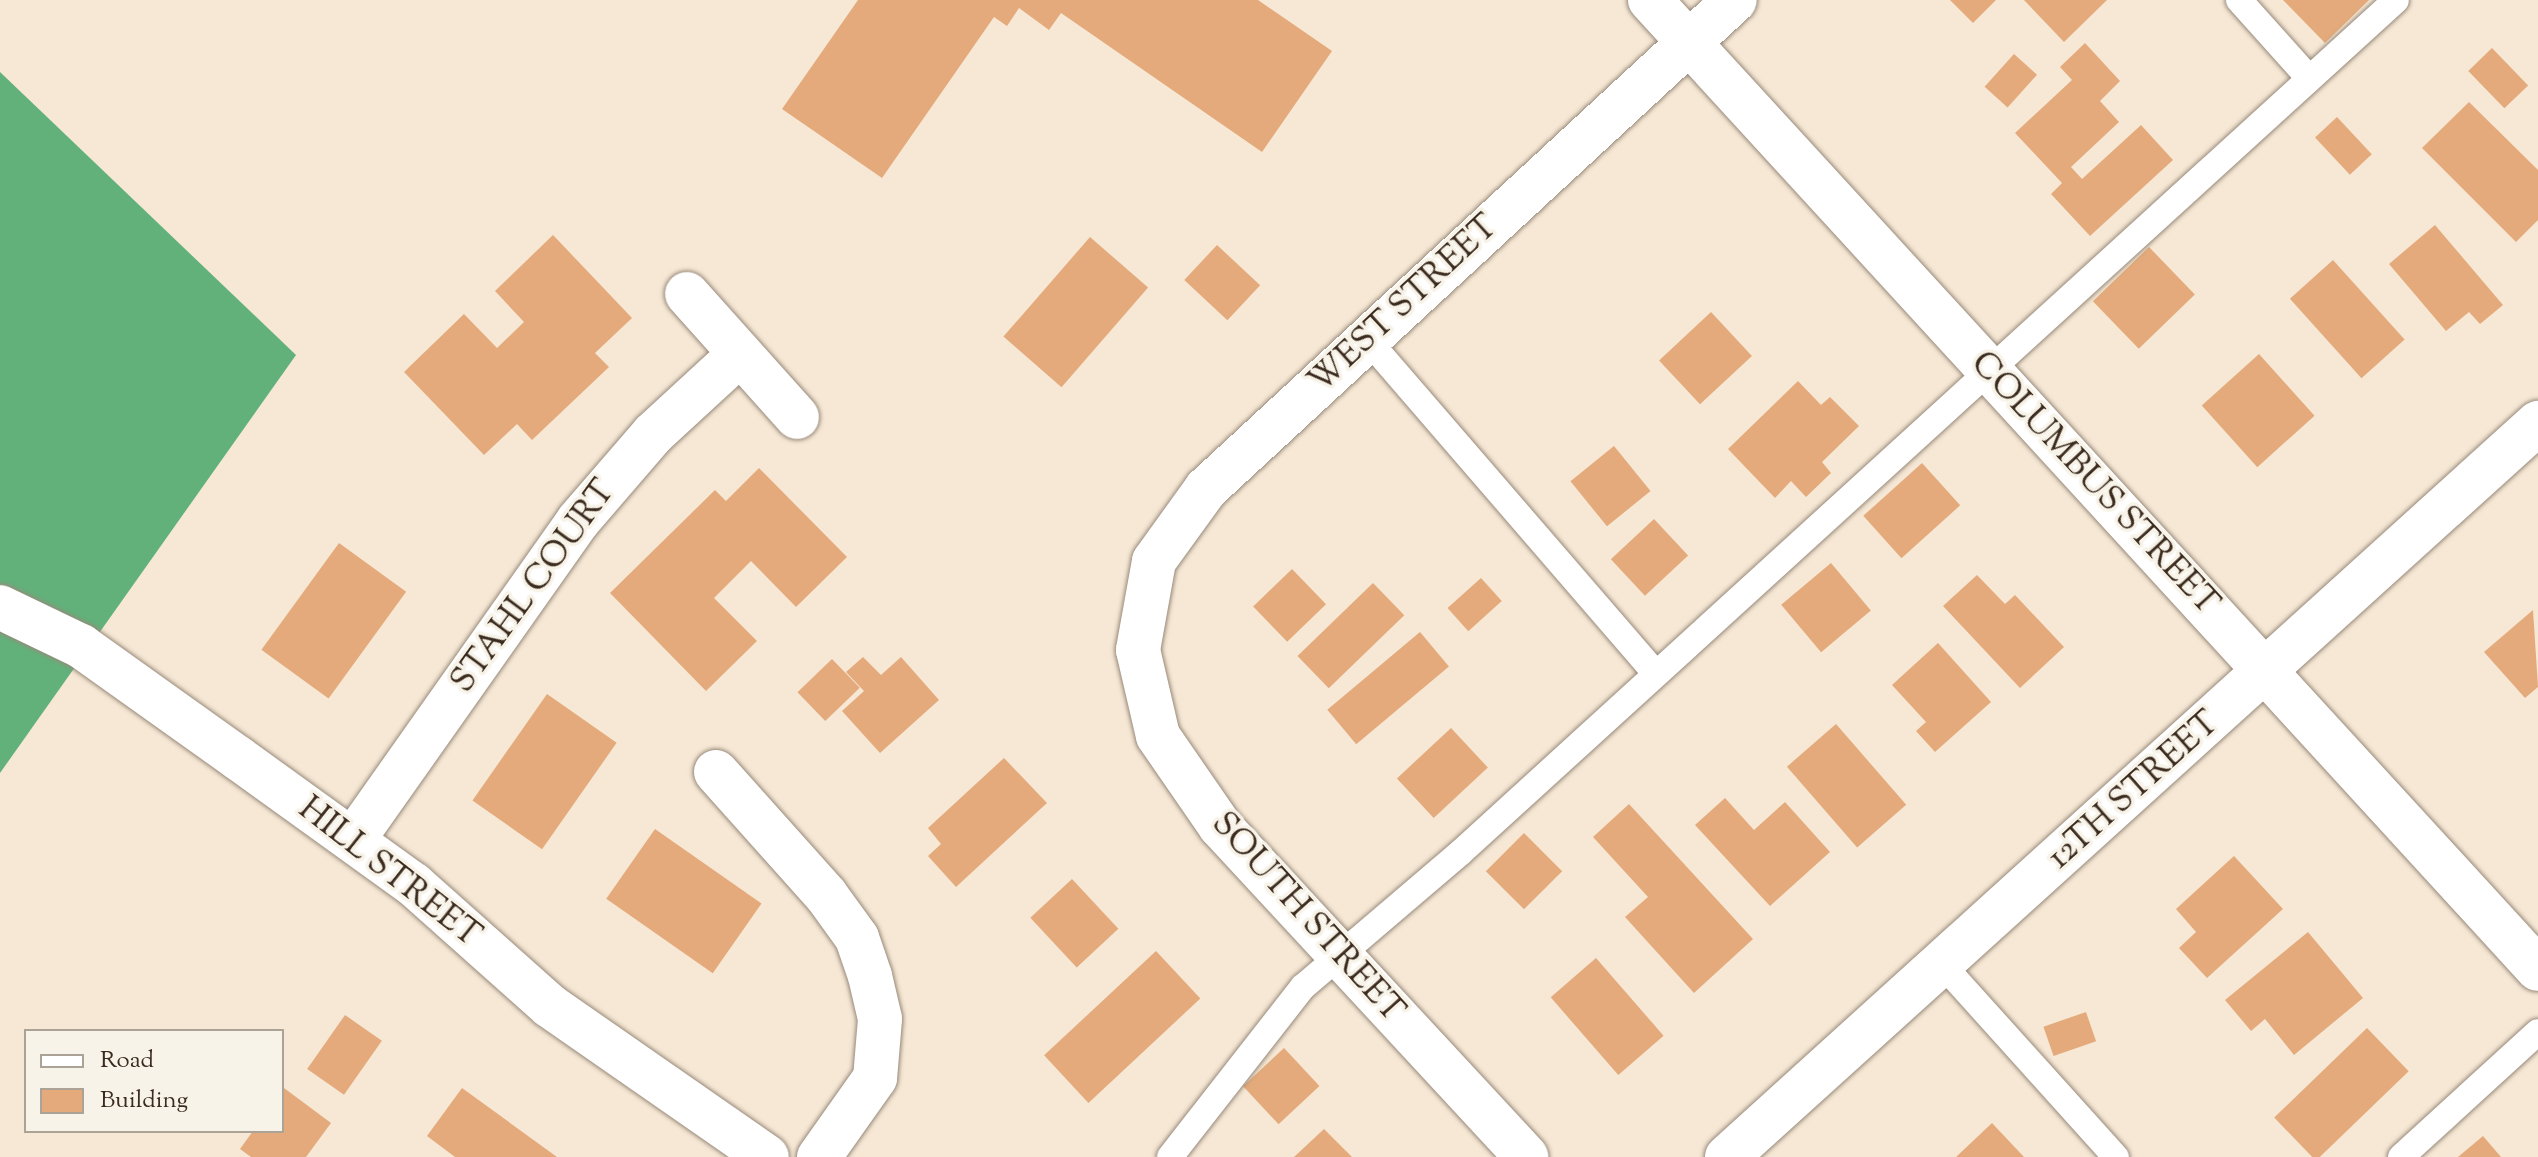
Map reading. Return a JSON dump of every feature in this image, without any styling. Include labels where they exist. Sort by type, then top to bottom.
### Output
[{"type":"street","name":"COLUMBUS STREET","points":[[1650,0],[1687,44],[2538,969]]},
{"type":"street","name":"WEST STREET","points":[[1138,650],[1146,581],[1181,517],[1367,339],[1735,0]]},
{"type":"street","points":[[687,294],[797,417]]},
{"type":"street","name":"STAHL COURT","points":[[353,840],[578,521],[653,434],[739,355]]},
{"type":"street","name":"12TH STREET","points":[[1727,1157],[2538,423]]},
{"type":"street","name":"HILL STREET","points":[[0,607],[81,646],[353,840],[550,1006],[767,1157]]},
{"type":"street","name":"SOUTH STREET","points":[[1138,650],[1167,754],[1220,826],[1527,1157]]},
{"type":"street","points":[[716,772],[826,895],[857,938],[870,976],[880,1019],[875,1078],[819,1157]]},
{"type":"lane","points":[[2239,0],[2309,78]]},
{"type":"lane","points":[[1170,1157],[1281,1010],[1656,674],[2396,0]]},
{"type":"lane","points":[[1367,339],[1656,674]]},
{"type":"lane","points":[[1942,964],[2116,1157]]},
{"type":"lane","points":[[2401,1157],[2538,1032]]},
{"type":"green space","points":[[0,72],[296,355],[0,773]]},
{"type":"building","points":[[858,0],[1258,0],[1332,51],[1262,152],[1061,13],[1049,30],[1019,8],[1007,26],[994,17],[882,178],[782,109]]},
{"type":"building","points":[[1950,0],[1996,0],[1973,23]]},
{"type":"building","points":[[2024,0],[2107,0],[2064,42]]},
{"type":"building","points":[[2283,0],[2369,0],[2325,43]]},
{"type":"building","points":[[2085,43],[2120,81],[2100,101],[2119,122],[2071,167],[2082,179],[2141,125],[2173,160],[2090,236],[2051,194],[2062,183],[2015,133],[2072,80],[2060,67]]},
{"type":"building","points":[[2492,48],[2528,85],[2504,108],[2468,71]]},
{"type":"building","points":[[2014,54],[2037,75],[2008,107],[1985,87]]},
{"type":"building","points":[[2469,102],[2538,170],[2538,220],[2516,242],[2422,148]]},
{"type":"building","points":[[2337,117],[2372,154],[2350,175],[2315,137]]},
{"type":"building","points":[[2435,225],[2503,305],[2480,324],[2469,312],[2446,331],[2389,264]]},
{"type":"building","points":[[553,235],[632,318],[595,353],[609,367],[532,440],[517,424],[484,455],[404,372],[464,314],[497,348],[524,322],[495,291]]},
{"type":"building","points":[[1090,237],[1148,288],[1062,387],[1003,337]]},
{"type":"building","points":[[1217,245],[1260,285],[1227,320],[1184,280]]},
{"type":"building","points":[[2149,247],[2195,294],[2139,349],[2093,301]]},
{"type":"building","points":[[2333,260],[2405,340],[2361,378],[2290,299]]},
{"type":"building","points":[[1711,312],[1752,356],[1700,404],[1659,360]]},
{"type":"building","points":[[2259,354],[2315,416],[2257,467],[2202,406]]},
{"type":"building","points":[[1798,381],[1821,405],[1830,397],[1859,426],[1822,462],[1831,473],[1806,497],[1791,481],[1775,498],[1728,449]]},
{"type":"building","points":[[1614,446],[1651,491],[1607,526],[1570,481]]},
{"type":"building","points":[[1922,463],[1960,505],[1901,558],[1863,516]]},
{"type":"building","points":[[759,468],[847,557],[796,607],[751,561],[714,598],[757,641],[706,691],[610,593],[715,490],[726,501]]},
{"type":"building","points":[[1654,519],[1688,556],[1645,596],[1611,559]]},
{"type":"building","points":[[339,543],[406,592],[329,699],[261,650]]},
{"type":"building","points":[[1831,563],[1871,610],[1821,652],[1781,605]]},
{"type":"building","points":[[1292,569],[1326,604],[1287,642],[1253,607]]},
{"type":"building","points":[[1977,575],[2005,604],[2015,595],[2064,647],[2020,688],[1943,606]]},
{"type":"building","points":[[1481,578],[1502,601],[1468,631],[1448,608]]},
{"type":"building","points":[[1373,583],[1404,615],[1329,688],[1297,656]]},
{"type":"building","points":[[2533,610],[2538,687],[2525,698],[2484,652]]},
{"type":"building","points":[[1420,632],[1449,666],[1356,744],[1327,710]]},
{"type":"building","points":[[1938,643],[1991,702],[1935,752],[1916,731],[1926,722],[1892,685]]},
{"type":"building","points":[[863,657],[881,675],[901,657],[939,700],[880,753],[842,711],[864,691],[846,672]]},
{"type":"building","points":[[832,659],[860,688],[825,721],[797,692]]},
{"type":"building","points":[[547,694],[617,743],[542,849],[472,800]]},
{"type":"building","points":[[1836,724],[1906,805],[1857,847],[1787,767]]},
{"type":"building","points":[[1451,728],[1488,767],[1434,818],[1397,778]]},
{"type":"building","points":[[1004,758],[1047,803],[956,887],[928,856],[941,844],[928,828]]},
{"type":"building","points":[[1725,798],[1754,830],[1785,802],[1830,852],[1770,906],[1695,825]]},
{"type":"building","points":[[1629,804],[1753,939],[1694,993],[1625,917],[1648,897],[1593,837]]},
{"type":"building","points":[[655,829],[761,904],[713,973],[606,899]]},
{"type":"building","points":[[1524,833],[1562,871],[1524,909],[1486,871]]},
{"type":"building","points":[[2234,856],[2283,909],[2207,978],[2179,948],[2196,932],[2176,909]]},
{"type":"building","points":[[1072,879],[1118,929],[1077,968],[1030,918]]},
{"type":"building","points":[[2308,932],[2363,998],[2294,1055],[2265,1019],[2251,1031],[2225,1000]]},
{"type":"building","points":[[1156,951],[1200,999],[1088,1103],[1044,1055]]},
{"type":"building","points":[[1596,958],[1664,1036],[1618,1075],[1551,997]]},
{"type":"building","points":[[2086,1012],[2096,1041],[2054,1056],[2043,1027]]},
{"type":"building","points":[[345,1015],[382,1041],[344,1095],[307,1069]]},
{"type":"building","points":[[2367,1028],[2409,1071],[2320,1157],[2312,1157],[2274,1118]]},
{"type":"building","points":[[1284,1048],[1319,1086],[1279,1124],[1243,1086]]},
{"type":"building","points":[[284,1088],[331,1123],[306,1157],[251,1157],[240,1149],[252,1133],[284,1133]]},
{"type":"building","points":[[462,1088],[557,1157],[455,1157],[427,1136]]},
{"type":"building","points":[[1992,1123],[2024,1157],[1956,1157]]},
{"type":"building","points":[[1324,1129],[1352,1157],[1294,1157]]},
{"type":"building","points":[[2483,1136],[2501,1157],[2458,1157]]}]
